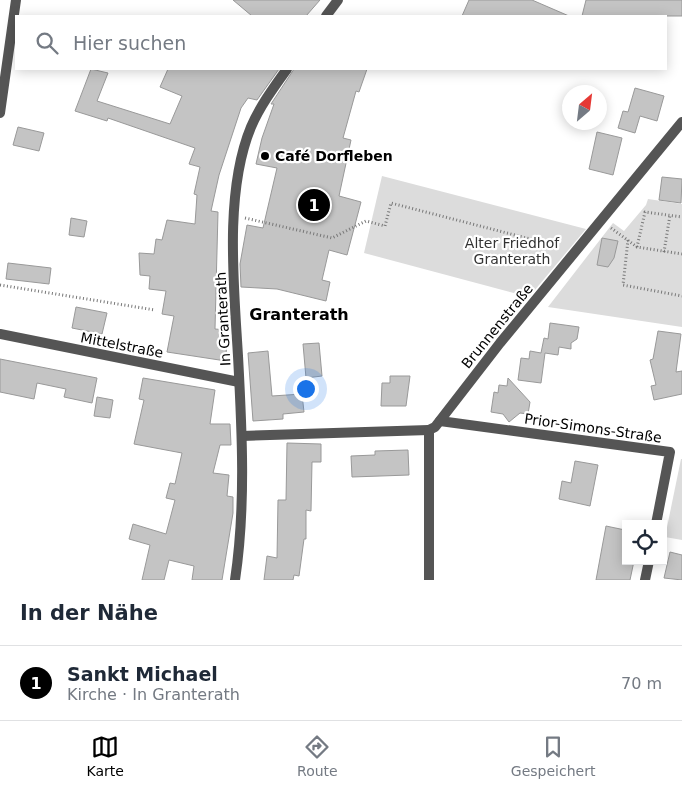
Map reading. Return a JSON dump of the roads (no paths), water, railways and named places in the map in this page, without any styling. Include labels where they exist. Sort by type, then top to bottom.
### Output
[{"type":"street","points":[[0,113],[16,0]]},
{"type":"street","points":[[327,15],[338,0]]},
{"type":"street","name":"In Granterath","points":[[235,580],[239,553],[242,436],[234,246],[236,184],[251,128],[286,70]]},
{"type":"street","name":"Brunnenstraße","points":[[429,430],[440,421],[500,343],[682,122]]},
{"type":"street","name":"Mittelstraße","points":[[0,334],[239,382]]},
{"type":"street","name":"Prior-Simons-Straße","points":[[440,421],[670,452],[657,520]]},
{"type":"street","points":[[242,436],[429,430],[429,580]]},
{"type":"street","points":[[645,580],[648,565]]},
{"type":"place","name":"Café Dorfleben","points":[[265,156]]},
{"type":"place","name":"Sankt Michael","points":[[314,205]]},
{"type":"district","name":"Granterath","points":[[299,314]]},
{"type":"park label","name":"Alter Friedhof Granterath","points":[[512,252]]}]
